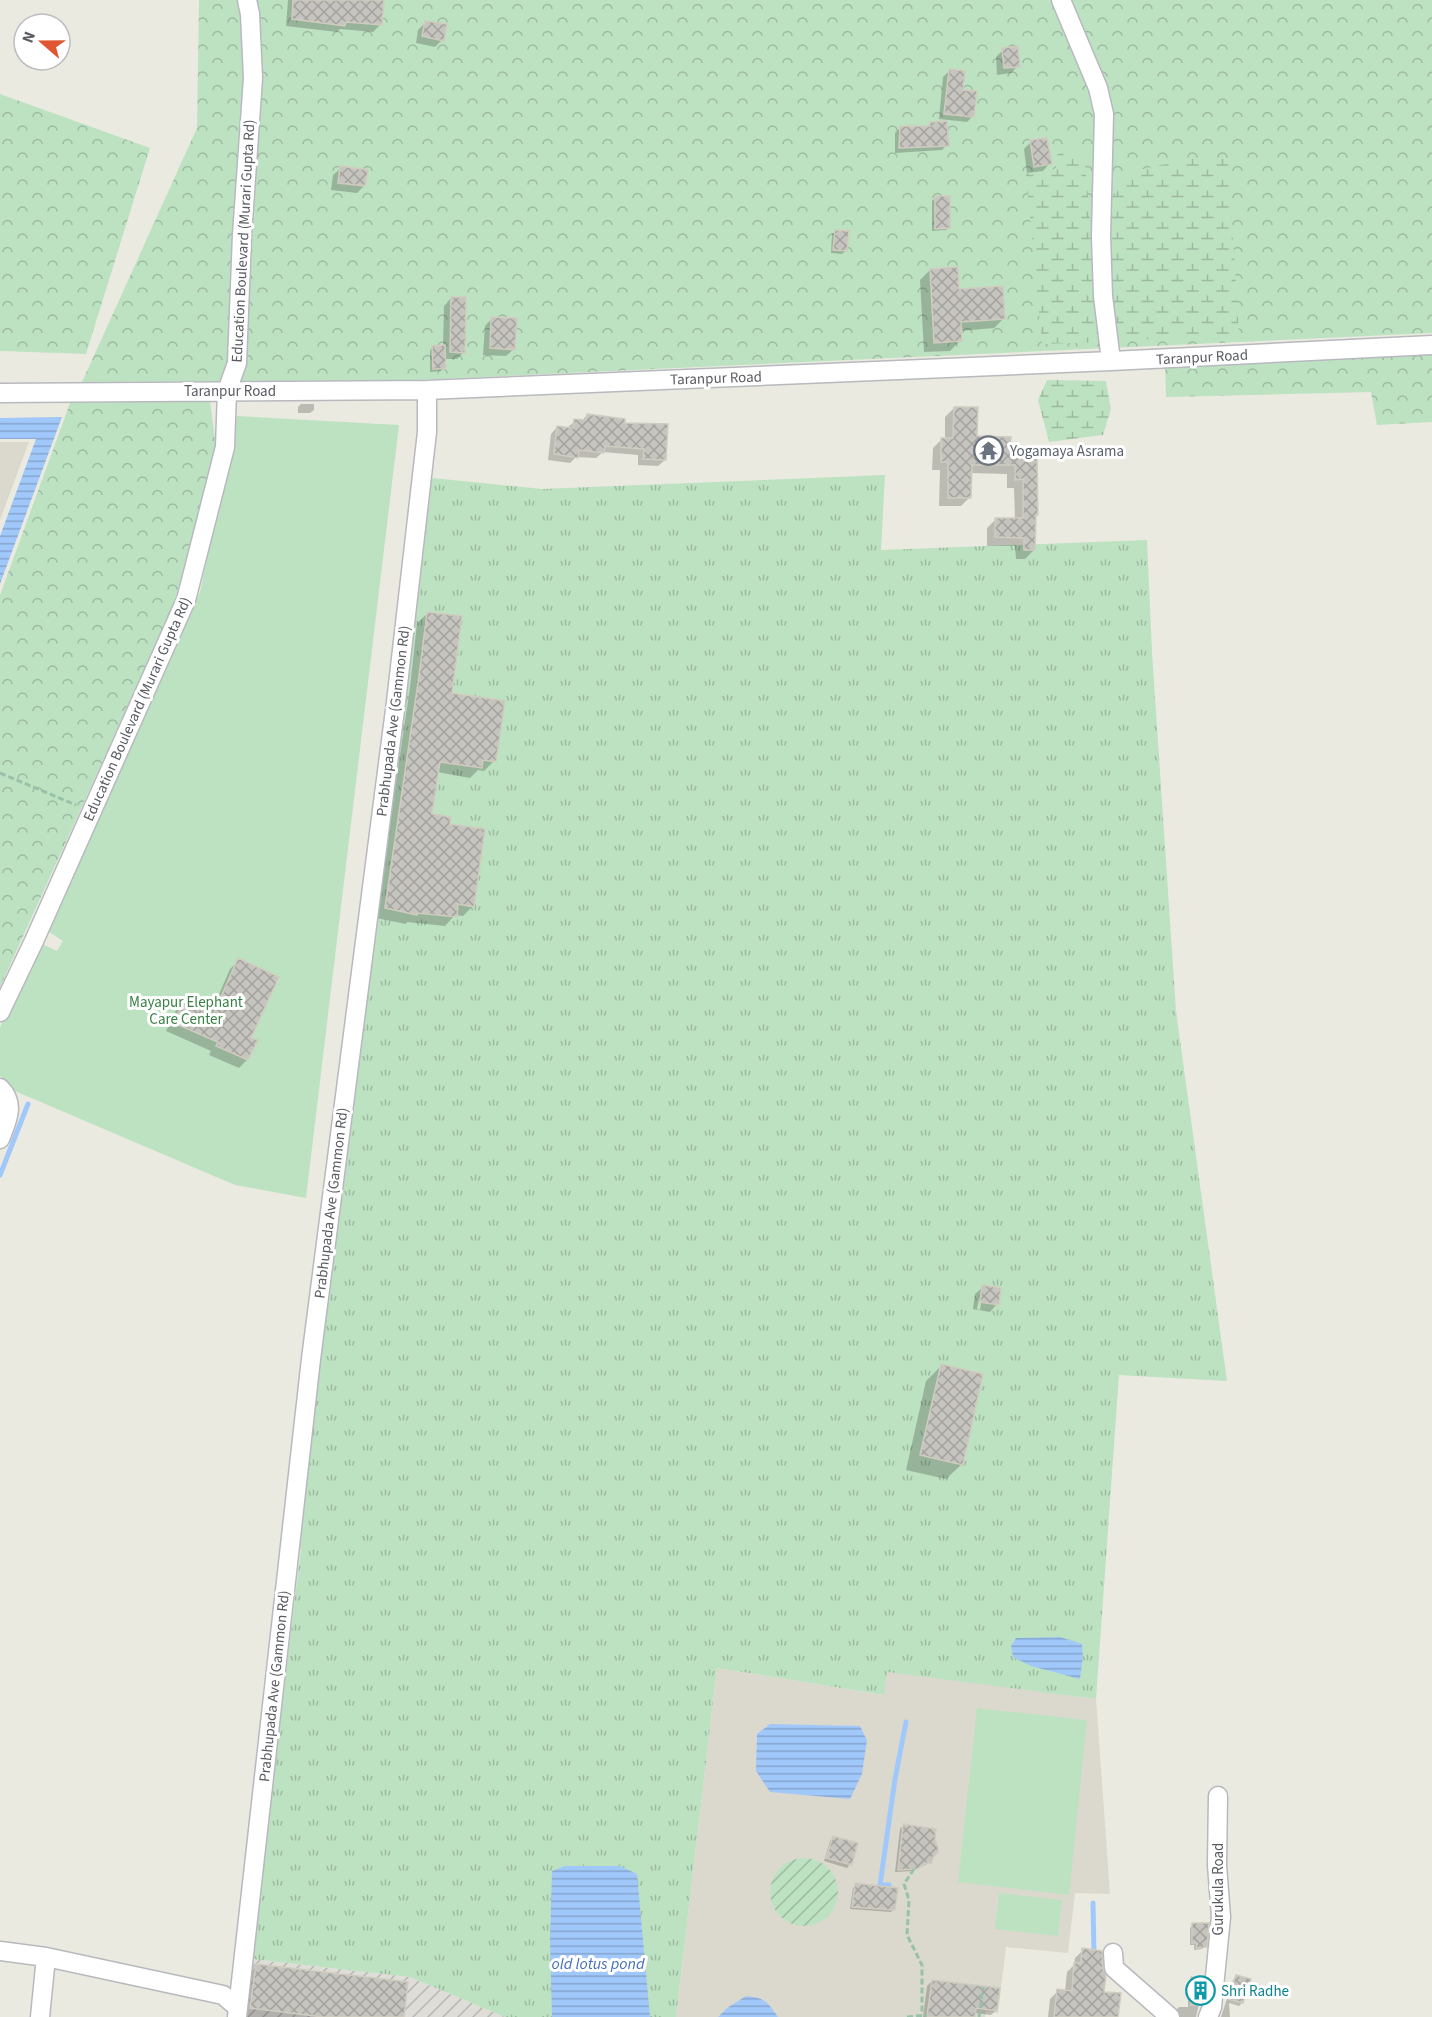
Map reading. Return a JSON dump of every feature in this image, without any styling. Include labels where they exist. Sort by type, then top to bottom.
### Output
[{"type":"street","name":"Education Boulevard (Murari Gupta Rd)","points":[[0,1011],[186,600],[225,447],[227,391],[237,363],[242,235],[253,78],[250,14],[247,0]]},
{"type":"street","points":[[1061,0],[1098,88],[1104,114],[1101,236],[1103,296],[1111,362]]},
{"type":"street","name":"Taranpur Road","points":[[0,393],[428,390],[1111,362],[1432,345]]},
{"type":"street","name":"Prabhupada Ave (Gammon Rd)","points":[[237,2012],[311,1359],[396,702],[427,432],[428,390]]},
{"type":"street","points":[[0,1088],[9,1101],[10,1113],[0,1140]]},
{"type":"street","name":"Gurukula Road","points":[[1208,2017],[1212,2007],[1221,1917],[1217,1865],[1218,1796]]},
{"type":"street","points":[[0,1951],[46,1957],[223,1995],[237,2012]]},
{"type":"street","points":[[1113,1953],[1114,1968],[1170,2017]]},
{"type":"street","points":[[39,2017],[46,1957]]},
{"type":"path","points":[[0,773],[92,811]]},
{"type":"path","points":[[914,1869],[904,1884],[909,1900],[907,1935],[922,1965],[922,2015]]},
{"type":"path","points":[[979,2017],[983,1987]]},
{"type":"path","points":[[907,2017],[927,2015]]},
{"type":"shaded area","points":[[0,442],[29,442],[0,520]]},
{"type":"shaded area","points":[[717,1668],[883,1695],[887,1671],[1096,1699],[1110,1894],[1075,1893],[1068,1953],[1006,1947],[998,2013],[986,2011],[985,2017],[676,2017]]},
{"type":"shaded area","points":[[251,1959],[410,1977],[505,2017],[244,2017]]},
{"type":"green space","points":[[199,0],[1432,0],[1432,333],[418,380],[82,382],[197,128]]},
{"type":"green space","points":[[0,94],[150,148],[86,354],[0,351]]},
{"type":"green space","points":[[1064,148],[1077,150],[1085,165],[1102,342],[1042,344],[1026,174],[1056,169],[1056,156]]},
{"type":"green space","points":[[1189,159],[1228,159],[1239,334],[1118,341],[1111,295],[1112,198],[1134,171]]},
{"type":"green space","points":[[1432,351],[1432,422],[1377,425],[1371,392],[1166,397],[1165,365]]},
{"type":"green space","points":[[1047,380],[1106,381],[1111,409],[1103,435],[1049,442],[1038,400]]},
{"type":"green space","points":[[210,401],[216,447],[174,604],[0,987],[0,595],[70,403]]},
{"type":"green space","name":"Mayapur Elephant Care Center","points":[[237,416],[399,425],[306,1198],[235,1185],[15,1091],[0,1076],[0,1027],[40,943],[57,951],[63,941],[46,930],[200,592]]},
{"type":"green space","points":[[885,475],[881,550],[1147,540],[1152,652],[1176,1011],[1227,1381],[1119,1375],[1096,1699],[887,1672],[884,1695],[717,1668],[676,2017],[505,2017],[410,1977],[251,1959],[301,1549],[290,1547],[422,477],[542,489]]},
{"type":"green space","points":[[977,1708],[1087,1720],[1069,1895],[958,1882]]},
{"type":"green space","points":[[804,1858],[817,1861],[828,1868],[835,1879],[838,1892],[835,1905],[828,1916],[817,1923],[804,1926],[791,1923],[780,1916],[773,1905],[770,1892],[773,1879],[780,1868],[791,1861]]},
{"type":"green space","points":[[999,1893],[1062,1900],[1058,1936],[995,1929]]},
{"type":"water","points":[[62,417],[0,584],[0,536],[36,439],[0,439],[0,418]]},
{"type":"water","points":[[1060,1637],[1082,1644],[1080,1679],[1031,1666],[1013,1657],[1011,1646],[1016,1638]]},
{"type":"water","points":[[770,1724],[860,1726],[867,1740],[862,1774],[850,1799],[770,1792],[756,1771],[757,1734]]},
{"type":"water","name":"old lotus pond","points":[[565,1866],[620,1866],[637,1874],[650,2017],[552,2017],[550,1941],[552,1871]]},
{"type":"water","points":[[746,1996],[765,2002],[778,2017],[718,2017],[727,2008]]},
{"type":"building","points":[[293,0],[384,0],[382,25],[346,22],[345,26],[292,19]]},
{"type":"building","points":[[425,21],[447,24],[444,41],[422,36]]},
{"type":"building","points":[[1018,46],[1020,67],[1004,68],[1002,48]]},
{"type":"building","points":[[949,69],[965,71],[963,90],[977,91],[974,117],[944,114]]},
{"type":"building","points":[[947,121],[949,146],[899,148],[900,126],[930,126],[929,122]]},
{"type":"building","points":[[1047,138],[1052,164],[1034,167],[1030,140]]},
{"type":"building","points":[[340,166],[368,170],[365,186],[338,183]]},
{"type":"building","points":[[935,196],[950,196],[950,228],[935,229]]},
{"type":"building","points":[[835,230],[849,231],[847,251],[833,250]]},
{"type":"building","points":[[958,267],[959,289],[1003,286],[1005,319],[961,322],[962,341],[934,343],[930,269]]},
{"type":"building","points":[[451,297],[466,297],[465,353],[450,352]]},
{"type":"building","points":[[491,317],[517,318],[515,350],[490,348]]},
{"type":"building","points":[[445,345],[446,369],[433,369],[432,346]]},
{"type":"building","points":[[954,407],[978,407],[977,436],[1011,437],[1010,448],[1035,447],[1038,515],[1036,515],[1035,550],[1024,550],[1024,538],[995,537],[995,518],[1023,518],[1023,479],[1015,480],[1015,465],[972,465],[971,498],[948,498],[948,462],[941,462],[941,438],[953,438]]},
{"type":"building","points":[[587,414],[625,419],[625,423],[668,424],[666,460],[643,459],[644,449],[605,446],[604,453],[579,450],[578,458],[554,454],[557,426],[573,428],[574,419],[586,420]]},
{"type":"building","points":[[427,612],[462,616],[452,693],[505,701],[496,762],[483,760],[482,768],[440,762],[432,814],[451,817],[450,824],[485,829],[474,907],[458,904],[457,917],[417,913],[417,915],[385,908]]},
{"type":"building","points":[[238,958],[279,977],[251,1038],[258,1040],[248,1060],[216,1046],[218,1042],[174,1023],[183,1002],[213,1015]]},
{"type":"building","points":[[982,1285],[1001,1288],[999,1305],[980,1302]]},
{"type":"building","points":[[941,1364],[983,1374],[963,1465],[920,1455]]},
{"type":"building","points":[[903,1824],[936,1829],[935,1840],[938,1853],[933,1857],[932,1863],[926,1863],[917,1869],[898,1870]]},
{"type":"building","points":[[833,1836],[858,1843],[852,1865],[826,1858]]},
{"type":"building","points":[[855,1883],[898,1888],[895,1910],[852,1907]]},
{"type":"building","points":[[1192,1923],[1209,1923],[1207,1947],[1196,1948],[1197,1943],[1192,1943]]},
{"type":"building","points":[[1082,1948],[1102,1951],[1103,1969],[1106,1975],[1104,1992],[1121,1993],[1118,2017],[1054,2017],[1057,1989],[1072,1991],[1074,1963],[1081,1963]]},
{"type":"building","points":[[256,1964],[408,1982],[404,2017],[323,2017],[250,2008]]},
{"type":"building","points":[[1236,1975],[1251,1979],[1243,2003],[1228,1999]]},
{"type":"building","name":"Shri Radhe","points":[[1191,1977],[1204,1978],[1201,2005],[1191,2005]]},
{"type":"building","points":[[932,1980],[1000,1988],[997,2011],[976,2008],[975,2017],[927,2017]]},
{"type":"waterway","points":[[0,1175],[28,1104]]},
{"type":"waterway","points":[[888,1893],[889,1885],[880,1885],[895,1779],[906,1722]]},
{"type":"waterway","points":[[1093,1903],[1094,1955]]},
{"type":"place","name":"Yogamaya Asrama","points":[[989,451]]},
{"type":"place","name":"Shri Radhe","points":[[1200,1991]]}]
